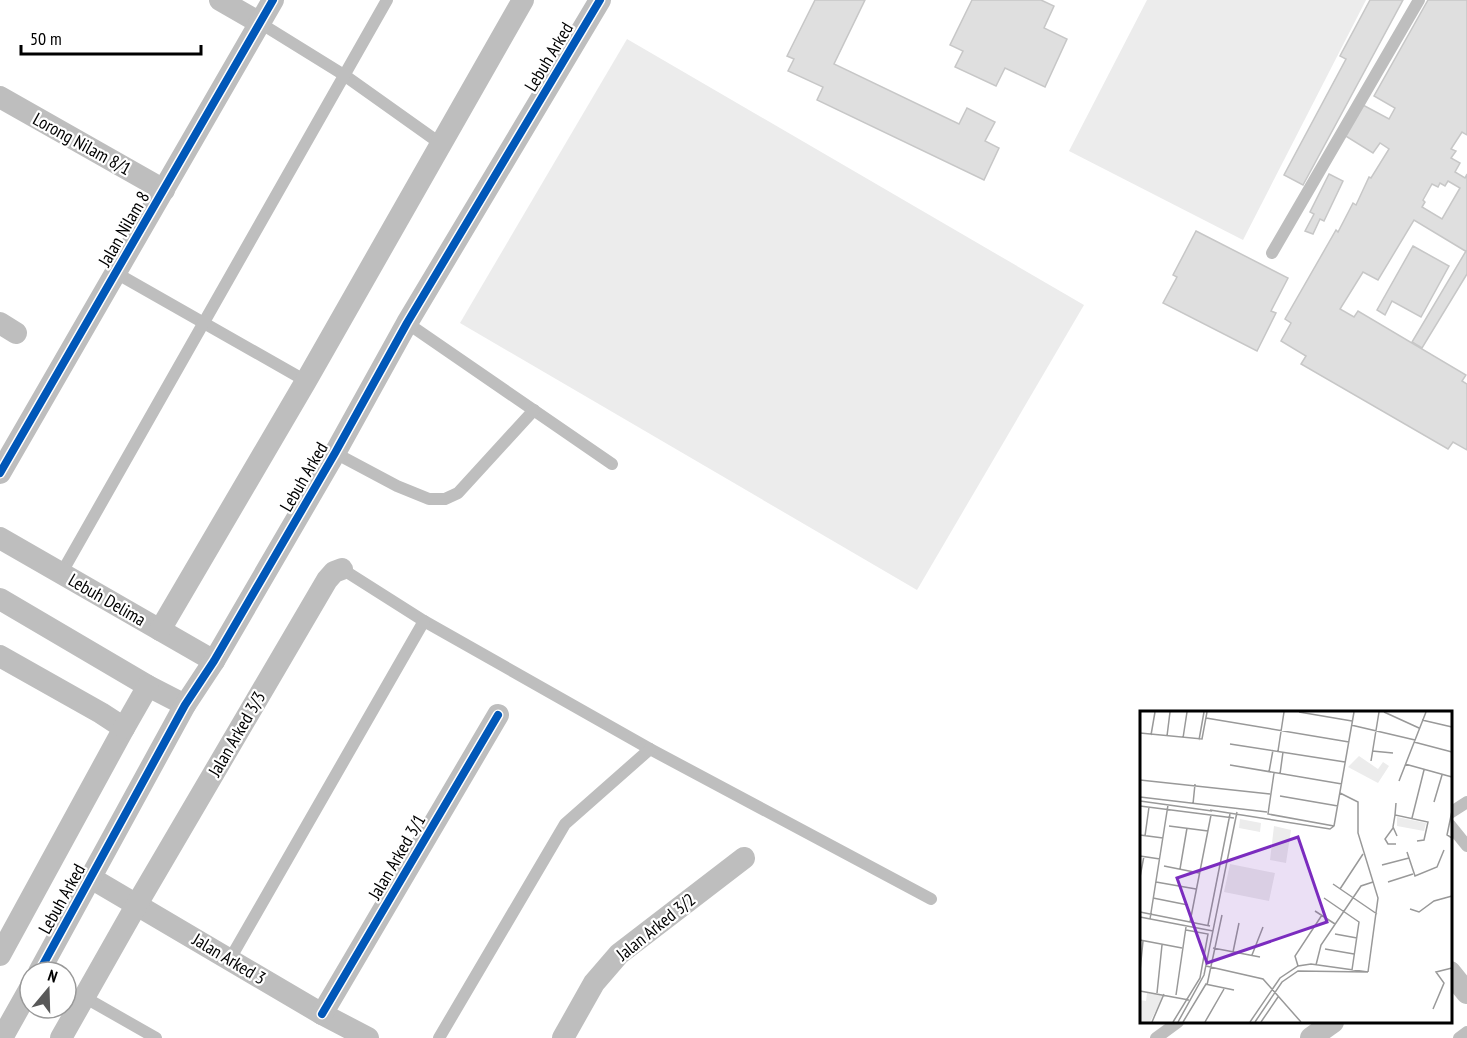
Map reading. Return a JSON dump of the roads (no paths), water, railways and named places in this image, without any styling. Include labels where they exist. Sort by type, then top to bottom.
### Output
[{"type":"street","points":[[220,0],[260,23]]},
{"type":"street","name":"Jalan Nilam 8","points":[[0,473],[273,0]]},
{"type":"street","points":[[160,630],[306,381],[523,0]]},
{"type":"street","name":"Lebuh Arked","points":[[46,960],[185,705],[214,661],[335,453],[407,323],[600,0]]},
{"type":"street","name":"Lorong Nilam 8/1","points":[[0,97],[164,190]]},
{"type":"street","name":"Lebuh Delima","points":[[0,538],[214,661]]},
{"type":"street","name":"Jalan Arked 3/3","points":[[61,1038],[327,580],[334,572],[342,569]]},
{"type":"street","points":[[0,599],[148,686],[185,705]]},
{"type":"street","points":[[0,656],[124,728]]},
{"type":"street","points":[[0,955],[148,686]]},
{"type":"street","name":"Jalan Arked 3/1","points":[[322,1014],[498,715]]},
{"type":"street","name":"Jalan Arked 3/2","points":[[563,1038],[594,982],[619,954],[744,858]]},
{"type":"street","name":"Jalan Arked 3","points":[[91,878],[322,1014],[368,1038]]},
{"type":"street","points":[[1452,974],[1467,993]]},
{"type":"street","points":[[2,1038],[18,1009]]},
{"type":"street","points":[[1311,1038],[1332,1023]]},
{"type":"lane","points":[[61,574],[387,0]]},
{"type":"lane","points":[[1272,253],[1419,0]]},
{"type":"lane","points":[[260,23],[344,75],[441,144]]},
{"type":"lane","points":[[116,273],[306,381]]},
{"type":"lane","points":[[407,323],[612,464]]},
{"type":"lane","points":[[335,453],[397,486],[429,499],[445,499],[458,494],[534,410]]},
{"type":"lane","points":[[342,569],[424,621],[650,749],[931,899]]},
{"type":"lane","points":[[230,959],[424,621]]},
{"type":"lane","points":[[439,1038],[565,824],[650,749]]},
{"type":"lane","points":[[1452,812],[1467,802]]},
{"type":"lane","points":[[1452,827],[1467,846]]},
{"type":"lane","points":[[84,997],[156,1038]]},
{"type":"lane","points":[[1156,1038],[1177,1023]]},
{"type":"lane","points":[[1459,1038],[1467,1032]]}]
